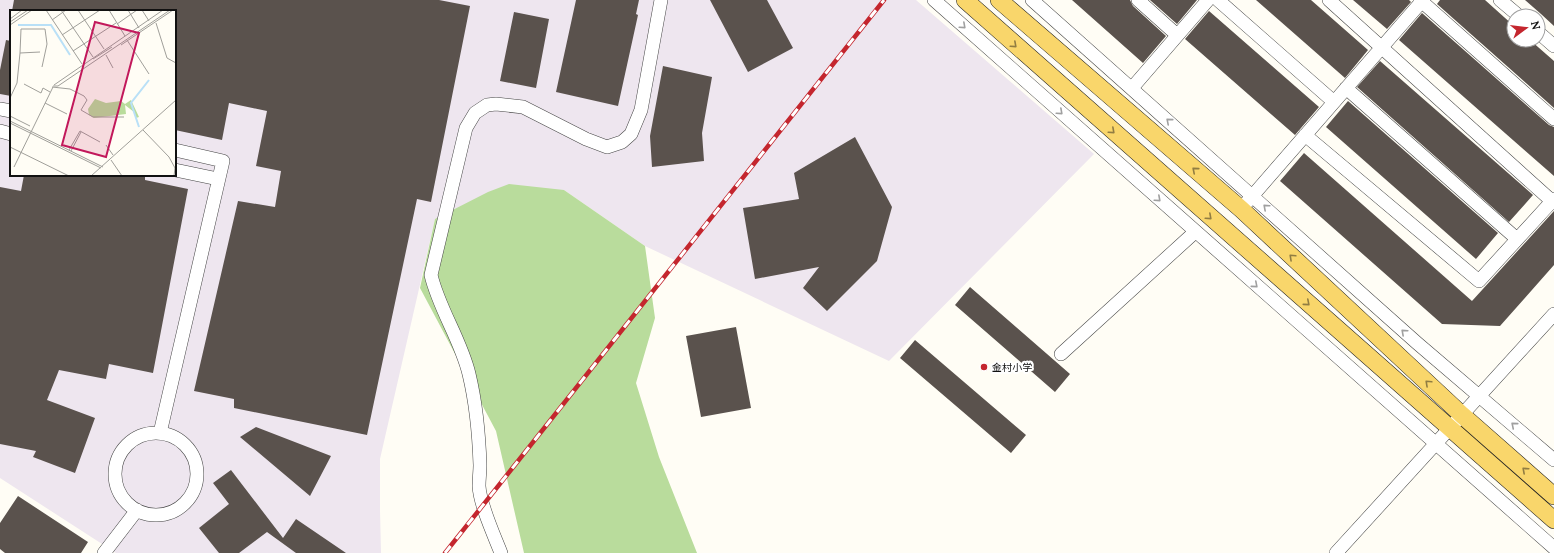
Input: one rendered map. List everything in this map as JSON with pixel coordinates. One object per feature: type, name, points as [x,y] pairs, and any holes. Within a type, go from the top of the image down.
[{"type":"main road","points":[[965,0],[1554,520]]},
{"type":"main road","points":[[999,0],[1241,209],[1462,414],[1554,496]]},
{"type":"street","points":[[501,553],[492,532],[479,488],[477,427],[469,374],[453,332],[435,292],[431,275],[466,128],[474,113],[487,105],[496,104],[523,107],[586,139],[607,147],[622,142],[632,134],[641,110],[661,0]]},
{"type":"street","points":[[934,0],[1554,548]]},
{"type":"street","points":[[1032,0],[1253,195],[1417,343],[1554,460]]},
{"type":"street","points":[[1138,0],[1177,35]]},
{"type":"street","points":[[1132,88],[1208,0]]},
{"type":"street","points":[[1218,0],[1334,102]]},
{"type":"street","points":[[1305,135],[1479,281],[1553,201],[1329,0]]},
{"type":"street","points":[[1241,209],[1421,0],[1554,119]]},
{"type":"street","points":[[1500,0],[1510,8]]},
{"type":"street","points":[[1546,39],[1554,46]]},
{"type":"street","points":[[1346,88],[1517,239]]},
{"type":"street","points":[[0,109],[10,111]]},
{"type":"street","points":[[0,131],[10,134]]},
{"type":"street","points":[[160,433],[223,161],[176,150]]},
{"type":"street","points":[[176,170],[218,179]]},
{"type":"street","points":[[1061,354],[1195,232]]},
{"type":"street","points":[[1336,553],[1554,314]]},
{"type":"street","points":[[160,433],[173,436],[185,444],[193,456],[197,469],[197,483],[192,496],[183,507],[170,514],[157,516],[143,514],[131,507],[122,497],[116,485],[115,472],[118,459],[125,448],[135,439],[147,434],[160,433]]},
{"type":"street","points":[[104,553],[137,510]]},
{"type":"shaded area","points":[[0,0],[916,0],[1094,154],[889,361],[645,246],[564,190],[435,219],[380,459],[381,553],[116,553],[0,478]]},
{"type":"green space","points":[[509,184],[564,190],[645,246],[655,318],[636,383],[659,457],[697,553],[524,553],[496,431],[420,288],[435,219],[488,192]]},
{"type":"building","points":[[14,0],[439,0],[470,6],[431,202],[417,199],[367,435],[234,408],[234,399],[194,391],[238,201],[275,207],[281,171],[256,166],[267,111],[229,103],[222,140],[176,130],[176,10],[12,10]]},
{"type":"building","points":[[576,0],[639,0],[636,14],[638,15],[618,106],[556,92]]},
{"type":"building","points":[[710,0],[767,0],[793,48],[748,72]]},
{"type":"building","points":[[1072,0],[1130,0],[1133,6],[1166,36],[1143,63]]},
{"type":"building","points":[[1150,0],[1197,0],[1177,24]]},
{"type":"building","points":[[1256,0],[1311,0],[1368,50],[1345,78]]},
{"type":"building","points":[[1353,0],[1409,0],[1411,2],[1387,29]]},
{"type":"building","points":[[1440,0],[1485,0],[1506,19],[1506,48],[1539,48],[1554,61],[1554,108],[1437,4]]},
{"type":"building","points":[[1525,0],[1554,0],[1554,26],[1546,19],[1546,8],[1534,8]]},
{"type":"building","points":[[1209,11],[1319,107],[1295,135],[1185,39]]},
{"type":"building","points":[[514,12],[549,19],[536,88],[500,81]]},
{"type":"building","points":[[1422,13],[1549,125],[1554,127],[1554,176],[1399,40]]},
{"type":"building","points":[[6,40],[10,41],[10,96],[0,94],[0,70]]},
{"type":"building","points":[[1380,61],[1533,195],[1509,222],[1357,87]]},
{"type":"building","points":[[663,66],[712,77],[702,133],[704,161],[652,167],[650,136]]},
{"type":"building","points":[[1348,101],[1498,233],[1476,259],[1326,127]]},
{"type":"building","points":[[855,137],[892,207],[877,261],[827,311],[803,288],[819,267],[755,279],[743,208],[799,199],[794,173]]},
{"type":"building","points":[[1304,153],[1472,301],[1554,211],[1554,265],[1500,326],[1442,324],[1280,181]]},
{"type":"building","points":[[24,176],[140,176],[145,177],[145,180],[188,189],[153,373],[109,364],[106,379],[59,370],[47,400],[95,418],[75,473],[33,457],[36,451],[0,444],[0,187],[21,191]]},
{"type":"building","points":[[970,287],[1070,374],[1055,392],[955,305]]},
{"type":"building","points":[[736,327],[751,408],[701,417],[686,336]]},
{"type":"building","points":[[915,340],[1026,435],[1011,453],[900,358]]},
{"type":"building","points":[[256,427],[331,456],[310,496],[240,437]]},
{"type":"building","points":[[231,470],[283,538],[296,519],[346,553],[296,553],[267,532],[239,553],[219,553],[199,528],[229,504],[213,483]]},
{"type":"building","points":[[18,496],[88,542],[81,553],[5,553],[0,549],[0,523]]},
{"type":"railway","points":[[445,553],[884,0]]},
{"type":"place","name":"金村小学","points":[[984,367]]}]
